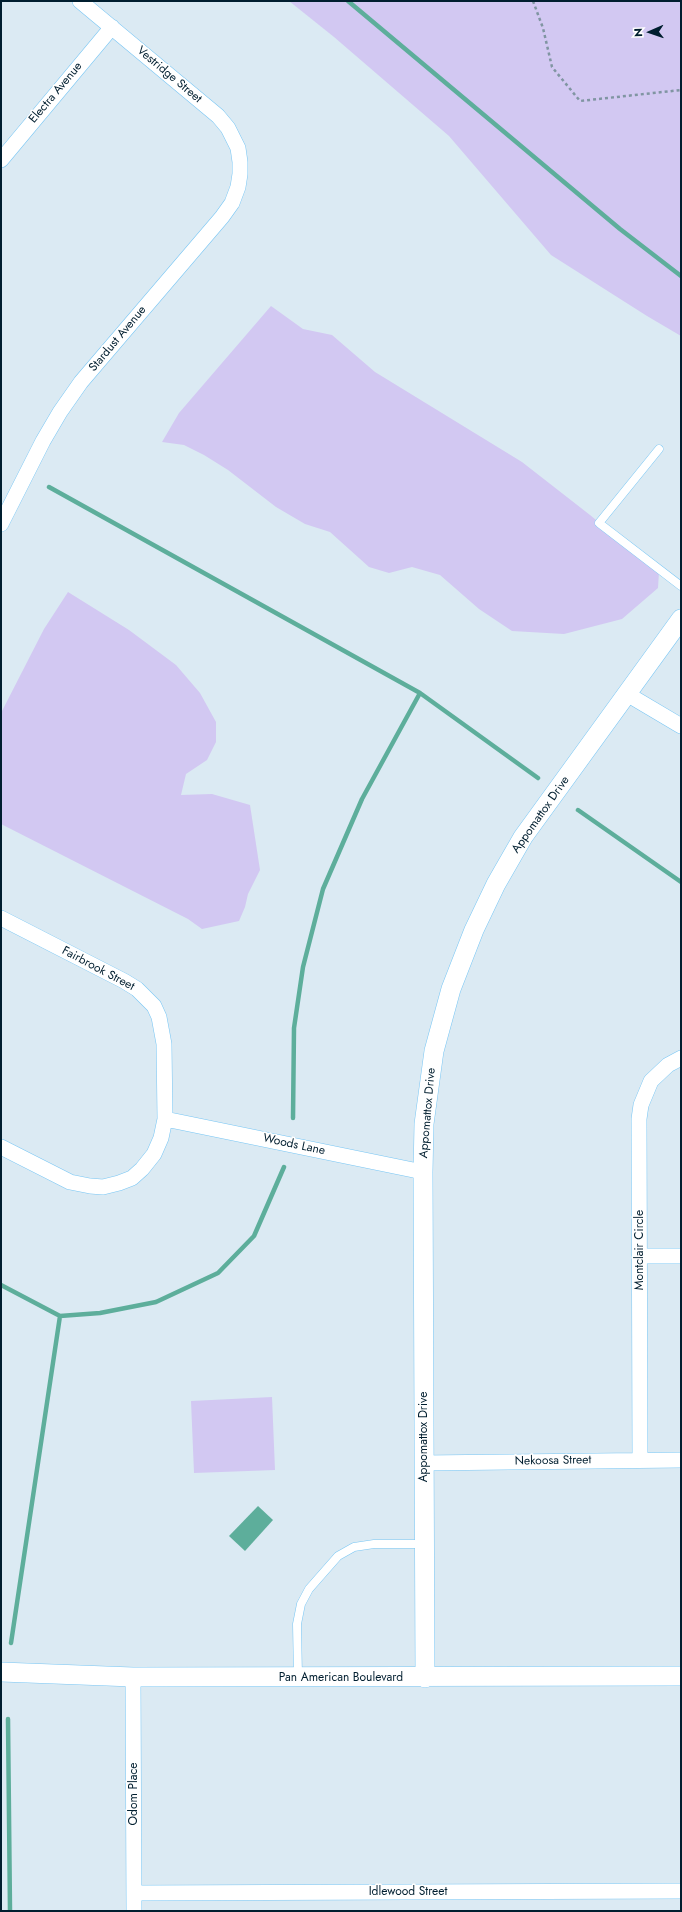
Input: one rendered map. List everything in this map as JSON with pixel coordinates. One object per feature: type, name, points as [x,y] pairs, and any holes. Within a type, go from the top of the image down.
[{"type":"street","name":"Vestridge Street","points":[[80,1],[218,116],[234,138],[240,162]]},
{"type":"street","name":"Electra Avenue","points":[[1,160],[112,27]]},
{"type":"street","name":"Stardust Avenue","points":[[1,524],[43,441],[81,382],[222,217],[232,203],[238,187],[240,162]]},
{"type":"street","name":"Appomattox Drive","points":[[425,1678],[422,1172],[426,1109],[434,1051],[451,989],[474,930],[496,884],[523,837],[681,619]]},
{"type":"street","points":[[627,694],[681,726]]},
{"type":"street","name":"Fairbrook Street","points":[[1,918],[124,981],[137,989],[154,1006],[159,1017],[164,1044],[165,1119],[161,1138],[154,1154],[142,1170],[132,1178],[103,1187],[70,1182],[1,1147]]},
{"type":"street","name":"Montclair Circle","points":[[640,1460],[639,1119],[641,1105],[647,1088],[658,1073],[668,1065],[681,1058]]},
{"type":"street","name":"Woods Lane","points":[[165,1119],[422,1172]]},
{"type":"street","points":[[640,1256],[681,1256]]},
{"type":"street","name":"Nekoosa Street","points":[[424,1463],[681,1460]]},
{"type":"street","name":"Pan American Boulevard","points":[[1,1672],[133,1677],[298,1678],[681,1676]]},
{"type":"street","name":"Odom Place","points":[[133,1677],[134,1911]]},
{"type":"street","name":"Idlewood Street","points":[[134,1893],[681,1891]]},
{"type":"lane","points":[[659,449],[599,523],[681,586]]},
{"type":"lane","points":[[298,1678],[297,1624],[301,1604],[309,1589],[338,1556],[354,1547],[374,1544],[424,1544]]},
{"type":"path","points":[[533,1],[544,28],[552,67],[580,101],[681,90]]},
{"type":"shaded area","points":[[289,1],[681,1],[681,336],[551,255],[449,136],[334,37]]},
{"type":"shaded area","points":[[271,306],[303,329],[332,335],[375,372],[522,462],[590,515],[659,572],[658,588],[622,619],[564,634],[512,631],[479,609],[440,575],[412,567],[389,573],[369,567],[330,532],[305,524],[276,507],[228,470],[204,455],[184,445],[162,442],[179,413]]},
{"type":"shaded area","points":[[68,592],[129,630],[176,665],[200,693],[216,722],[216,742],[207,760],[186,774],[181,795],[212,794],[250,805],[260,870],[248,894],[245,907],[239,921],[202,929],[188,919],[1,824],[1,713],[44,629]]},
{"type":"shaded area","points":[[272,1397],[275,1470],[194,1473],[191,1401]]},
{"type":"shaded area","points":[[258,1506],[273,1520],[245,1551],[229,1536]]},
{"type":"waterway","points":[[348,1],[620,229],[681,276]]},
{"type":"waterway","points":[[49,487],[420,693],[538,778]]},
{"type":"waterway","points":[[293,1118],[294,1028],[303,967],[323,889],[362,799],[420,693]]},
{"type":"waterway","points":[[578,810],[681,882]]},
{"type":"waterway","points":[[1,1285],[60,1316],[100,1313],[156,1302],[218,1273],[254,1236],[284,1167]]},
{"type":"waterway","points":[[11,1643],[60,1316]]},
{"type":"waterway","points":[[8,1719],[10,1911]]}]
